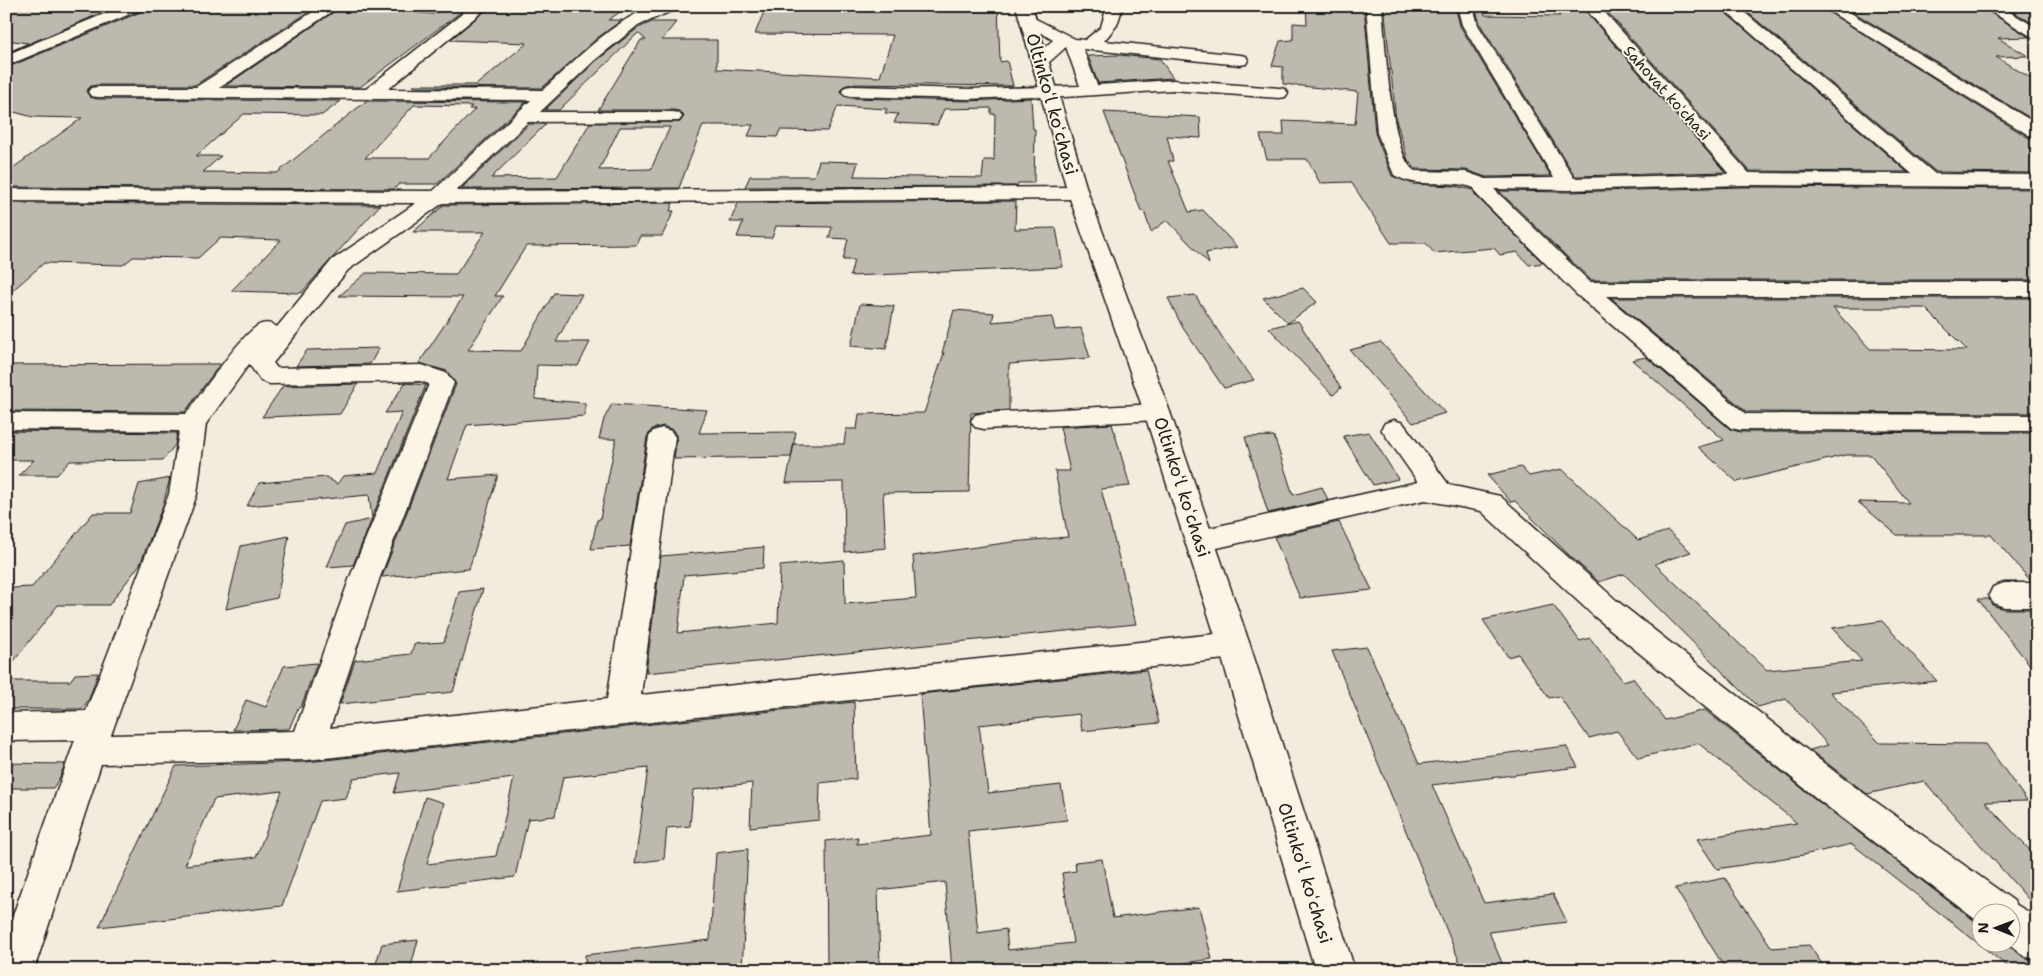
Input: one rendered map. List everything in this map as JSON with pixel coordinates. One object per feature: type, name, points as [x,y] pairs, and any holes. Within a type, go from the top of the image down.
[{"type":"street","points":[[6,61],[137,6]]},
{"type":"street","points":[[199,93],[333,6]]},
{"type":"street","points":[[369,95],[482,6]]},
{"type":"street","points":[[307,745],[364,578],[442,383],[437,378],[422,373],[270,376],[260,362],[340,265],[438,197],[589,56],[630,23],[671,6]]},
{"type":"street","points":[[1080,44],[1101,36],[1113,22],[1116,6]]},
{"type":"street","points":[[1374,6],[1386,133],[1400,171],[1411,177],[1466,178],[1484,185],[1494,183],[1568,184],[1744,179],[2037,181]]},
{"type":"street","points":[[1465,6],[1470,26],[1568,184]]},
{"type":"street","name":"Sahovat koʻchasi","points":[[1590,6],[1744,179]]},
{"type":"street","points":[[1727,6],[1930,180]]},
{"type":"street","points":[[1828,6],[2037,132]]},
{"type":"street","points":[[1989,6],[2037,35]]},
{"type":"street","points":[[1026,14],[1080,44],[1090,90]]},
{"type":"street","name":"Oltinkoʻl koʻchasi","points":[[1026,14],[1078,193],[1157,412],[1200,541],[1335,970]]},
{"type":"street","points":[[1040,61],[1061,42],[1240,60]]},
{"type":"street","points":[[851,91],[968,94],[1032,91],[1049,93],[1173,85],[1279,93]]},
{"type":"street","points":[[98,92],[546,95]]},
{"type":"street","points":[[522,117],[673,117]]},
{"type":"street","points":[[1484,185],[1484,191],[1584,290],[1740,422],[2037,423]]},
{"type":"street","points":[[6,195],[438,197],[1078,193]]},
{"type":"street","points":[[14,970],[93,738],[183,494],[193,423],[249,347],[332,265],[406,197]]},
{"type":"street","points":[[1584,290],[2037,289]]},
{"type":"street","points":[[984,421],[1157,412]]},
{"type":"street","points":[[6,421],[193,423]]},
{"type":"street","points":[[1394,429],[1440,493]]},
{"type":"street","points":[[622,711],[662,437]]},
{"type":"street","points":[[1200,541],[1426,490],[1490,503],[1605,608],[1832,790],[1986,904]]},
{"type":"street","points":[[2004,595],[2037,596]]},
{"type":"street","points":[[6,727],[93,738],[307,745],[1234,645]]},
{"type":"street","points":[[2020,929],[2037,941]]},
{"type":"building","points":[[6,6],[118,6],[9,52],[28,43],[6,40]]},
{"type":"building","points":[[146,6],[318,6],[195,85],[97,85],[91,86],[86,91],[90,97],[97,99],[341,101],[322,115],[244,114],[196,156],[221,156],[203,172],[277,173],[366,101],[526,102],[437,184],[399,184],[394,189],[6,187],[6,173],[82,118],[33,117],[6,110],[6,68],[143,11]],"holes":[[[414,105],[472,106],[469,109],[475,109],[429,158],[365,158]]]},
{"type":"building","points":[[450,6],[469,6],[360,87],[225,86],[341,7],[433,14]]},
{"type":"building","points":[[491,6],[629,6],[608,20],[622,20],[596,39],[542,88],[414,87],[414,85],[476,85],[527,43],[450,40]]},
{"type":"building","points":[[824,6],[998,6],[1000,62],[1007,61],[1013,86],[851,84],[844,86],[840,91],[844,96],[851,98],[968,101],[1031,98],[1033,129],[1035,129],[1034,183],[1018,183],[1017,186],[745,187],[750,176],[814,176],[819,161],[858,162],[854,176],[982,178],[984,160],[994,160],[995,114],[991,114],[991,108],[944,109],[937,125],[894,123],[898,114],[885,113],[887,109],[838,106],[827,131],[780,130],[777,137],[748,136],[753,125],[703,125],[679,188],[461,189],[529,124],[546,124],[491,178],[557,177],[590,123],[680,122],[684,116],[679,111],[673,110],[598,110],[641,40],[646,40],[638,33],[559,110],[545,110],[596,61],[638,28],[652,22],[676,22],[662,40],[717,40],[717,69],[880,77],[893,35],[755,34],[765,9]],"holes":[[[620,127],[670,127],[651,169],[599,170]]]},
{"type":"building","points":[[1306,6],[1364,6],[1375,133],[1392,176],[1413,184],[1454,186],[1473,190],[1476,196],[1543,263],[1529,265],[1517,252],[1500,255],[1494,248],[1434,253],[1426,243],[1391,243],[1351,182],[1320,183],[1307,159],[1267,159],[1260,135],[1284,135],[1283,121],[1355,124],[1358,92],[1283,84],[1283,67],[1272,66],[1280,41],[1293,40],[1293,23],[1307,24]]},
{"type":"building","points":[[1384,6],[1455,6],[1460,26],[1551,176],[1486,177],[1466,170],[1416,169],[1408,160],[1396,120]]},
{"type":"building","points":[[1475,6],[1482,6],[1485,15],[1560,16],[1552,6],[1581,6],[1725,172],[1575,176],[1480,24]]},
{"type":"building","points":[[1602,6],[1718,6],[1907,172],[1750,171]]},
{"type":"building","points":[[1740,6],[1819,6],[2029,138],[2037,139],[2037,173],[1936,172]]},
{"type":"building","points":[[1843,6],[1980,6],[2029,37],[1998,38],[2028,56],[1996,57],[2037,82],[2037,122]]},
{"type":"building","points":[[2004,6],[2037,6],[2037,26]]},
{"type":"building","points":[[1119,55],[1160,59],[1173,78],[1098,83],[1088,56]]},
{"type":"building","points":[[1104,112],[1200,117],[1201,138],[1167,136],[1173,161],[1168,161],[1189,212],[1203,210],[1237,247],[1206,253],[1209,264],[1167,220],[1151,232],[1144,211],[1141,211]]},
{"type":"building","points":[[1744,187],[2037,189],[2037,280],[1591,280],[1499,191],[1568,192]]},
{"type":"building","points":[[1016,201],[1015,229],[1056,228],[1063,267],[850,276],[854,260],[843,260],[848,239],[829,238],[832,227],[776,226],[772,238],[737,237],[743,222],[730,222],[738,203]]},
{"type":"building","points":[[6,203],[380,205],[301,293],[231,291],[281,240],[220,238],[198,258],[133,257],[123,265],[44,263],[6,296]]},
{"type":"building","points":[[673,203],[670,211],[674,211],[662,236],[640,236],[636,245],[526,246],[495,296],[503,296],[468,350],[521,351],[554,293],[582,294],[556,342],[590,342],[578,366],[537,365],[535,399],[585,403],[585,416],[467,425],[448,479],[498,475],[469,569],[382,577],[456,384],[447,371],[419,363],[463,297],[339,296],[366,273],[456,274],[485,232],[413,232],[444,205]]},
{"type":"building","points":[[1303,288],[1317,302],[1288,323],[1263,298]]},
{"type":"building","points":[[1195,295],[1224,340],[1254,380],[1224,388],[1183,328],[1168,298]]},
{"type":"building","points":[[1611,298],[2037,298],[2037,413],[1747,412]],"holes":[[[1833,308],[1925,308],[1967,350],[1870,349]]]},
{"type":"building","points":[[860,304],[894,306],[886,349],[851,346]]},
{"type":"building","points":[[954,310],[994,313],[992,322],[1052,317],[1055,330],[1081,328],[1090,358],[1009,364],[1009,410],[971,413],[969,492],[883,493],[886,548],[845,552],[844,482],[786,483],[794,444],[844,444],[846,429],[857,429],[859,414],[924,413],[944,353],[942,353]]},
{"type":"building","points":[[1298,321],[1341,388],[1333,395],[1269,328]]},
{"type":"building","points":[[1381,342],[1445,413],[1413,423],[1350,350]]},
{"type":"building","points":[[379,348],[370,364],[296,366],[307,350]]},
{"type":"building","points":[[1646,357],[1730,429],[1740,432],[2037,433],[2037,581],[2031,581],[1991,535],[1897,535],[1858,502],[1909,503],[1871,455],[1845,455],[1737,482],[1698,447],[1724,440],[1632,360]]},
{"type":"building","points":[[220,364],[185,412],[6,411],[6,365]]},
{"type":"building","points":[[405,383],[426,385],[372,518],[369,495],[247,506],[259,483],[326,477],[337,484],[343,476],[377,473],[402,412],[385,413]]},
{"type":"building","points":[[358,384],[340,414],[262,417],[283,386]]},
{"type":"building","points":[[612,404],[707,410],[699,433],[796,432],[791,457],[674,459],[677,437],[673,430],[663,426],[652,429],[647,437],[630,546],[591,549],[597,520],[600,519],[616,439],[599,439],[604,419]]},
{"type":"building","points":[[1112,424],[1130,486],[1101,489],[1136,624],[646,673],[661,556],[764,547],[763,568],[684,575],[678,633],[778,623],[780,566],[844,560],[845,604],[916,598],[913,556],[1012,542],[1068,537],[1055,471],[1070,471],[1060,427]]},
{"type":"building","points":[[6,431],[177,433],[175,445],[163,460],[70,461],[57,475],[19,475],[34,460],[6,460]]},
{"type":"building","points":[[1369,432],[1398,479],[1373,485],[1343,436]]},
{"type":"building","points":[[1274,436],[1293,495],[1322,487],[1328,500],[1268,513],[1245,437]]},
{"type":"building","points":[[1521,467],[1529,476],[1562,469],[1638,540],[1668,531],[1691,552],[1655,564],[1767,670],[1862,661],[1832,628],[1882,621],[1937,681],[1830,692],[1880,743],[1986,744],[2027,801],[1985,802],[2037,858],[2037,909],[1924,781],[1867,794],[1810,750],[1828,745],[1786,699],[1758,707],[1624,574],[1599,582],[1515,501],[1511,502],[1487,475]]},
{"type":"building","points":[[170,478],[163,505],[140,564],[109,605],[58,605],[6,671],[6,595],[12,588],[32,587],[93,513],[130,513],[139,484]]},
{"type":"building","points":[[372,519],[353,565],[327,567],[345,525]]},
{"type":"building","points":[[1339,522],[1372,590],[1300,598],[1274,537]]},
{"type":"building","points":[[289,536],[277,598],[226,609],[241,546]]},
{"type":"building","points":[[483,589],[453,692],[340,704],[355,660],[411,654],[414,644],[444,642],[459,592]]},
{"type":"building","points":[[1978,599],[1989,599],[1992,605],[2004,609],[2037,609],[2037,674]]},
{"type":"building","points":[[1553,605],[1580,641],[1590,638],[1623,681],[1633,678],[1665,720],[1705,710],[1819,802],[1970,917],[1970,937],[1852,844],[1803,855],[1717,869],[1697,839],[1797,823],[1698,743],[1638,758],[1617,731],[1589,738],[1559,696],[1549,698],[1518,654],[1508,657],[1483,620]]},
{"type":"building","points":[[1367,647],[1419,764],[1566,746],[1578,767],[1432,785],[1484,903],[1553,894],[1567,922],[1489,932],[1505,970],[1463,970],[1332,651]]},
{"type":"building","points":[[317,663],[301,707],[298,708],[289,729],[233,730],[246,700],[266,707],[284,666]]},
{"type":"building","points":[[1146,670],[1159,723],[1082,731],[1079,714],[979,725],[988,793],[1061,785],[1067,820],[968,831],[978,933],[1006,929],[1008,950],[1073,943],[1062,873],[1076,871],[1075,862],[1102,859],[1113,918],[1199,907],[1212,959],[1134,970],[952,970],[945,882],[878,890],[880,970],[827,970],[826,841],[858,837],[857,844],[931,835],[920,694]]},
{"type":"building","points":[[98,673],[89,699],[82,709],[6,709],[6,681],[70,681],[75,674]]},
{"type":"building","points":[[854,702],[856,779],[820,783],[819,820],[750,827],[752,783],[693,790],[690,826],[667,828],[664,859],[635,863],[648,768],[563,777],[555,816],[528,819],[515,877],[397,891],[425,797],[444,803],[427,864],[496,856],[514,778],[394,793],[400,773],[353,778],[346,798],[320,801],[282,906],[99,927],[176,766],[307,762]],"holes":[[[282,791],[256,857],[185,865],[214,799]]]},
{"type":"building","points":[[6,763],[65,764],[53,788],[6,788]]},
{"type":"building","points":[[748,849],[742,970],[586,970],[585,955],[710,940],[716,853]]},
{"type":"building","points":[[1725,878],[1772,948],[1809,945],[1826,970],[1726,970],[1675,888]]},
{"type":"building","points":[[418,940],[410,970],[374,970],[382,944]]},
{"type":"building","points":[[1992,954],[2020,954],[2037,962],[2037,970],[2012,970]]}]
